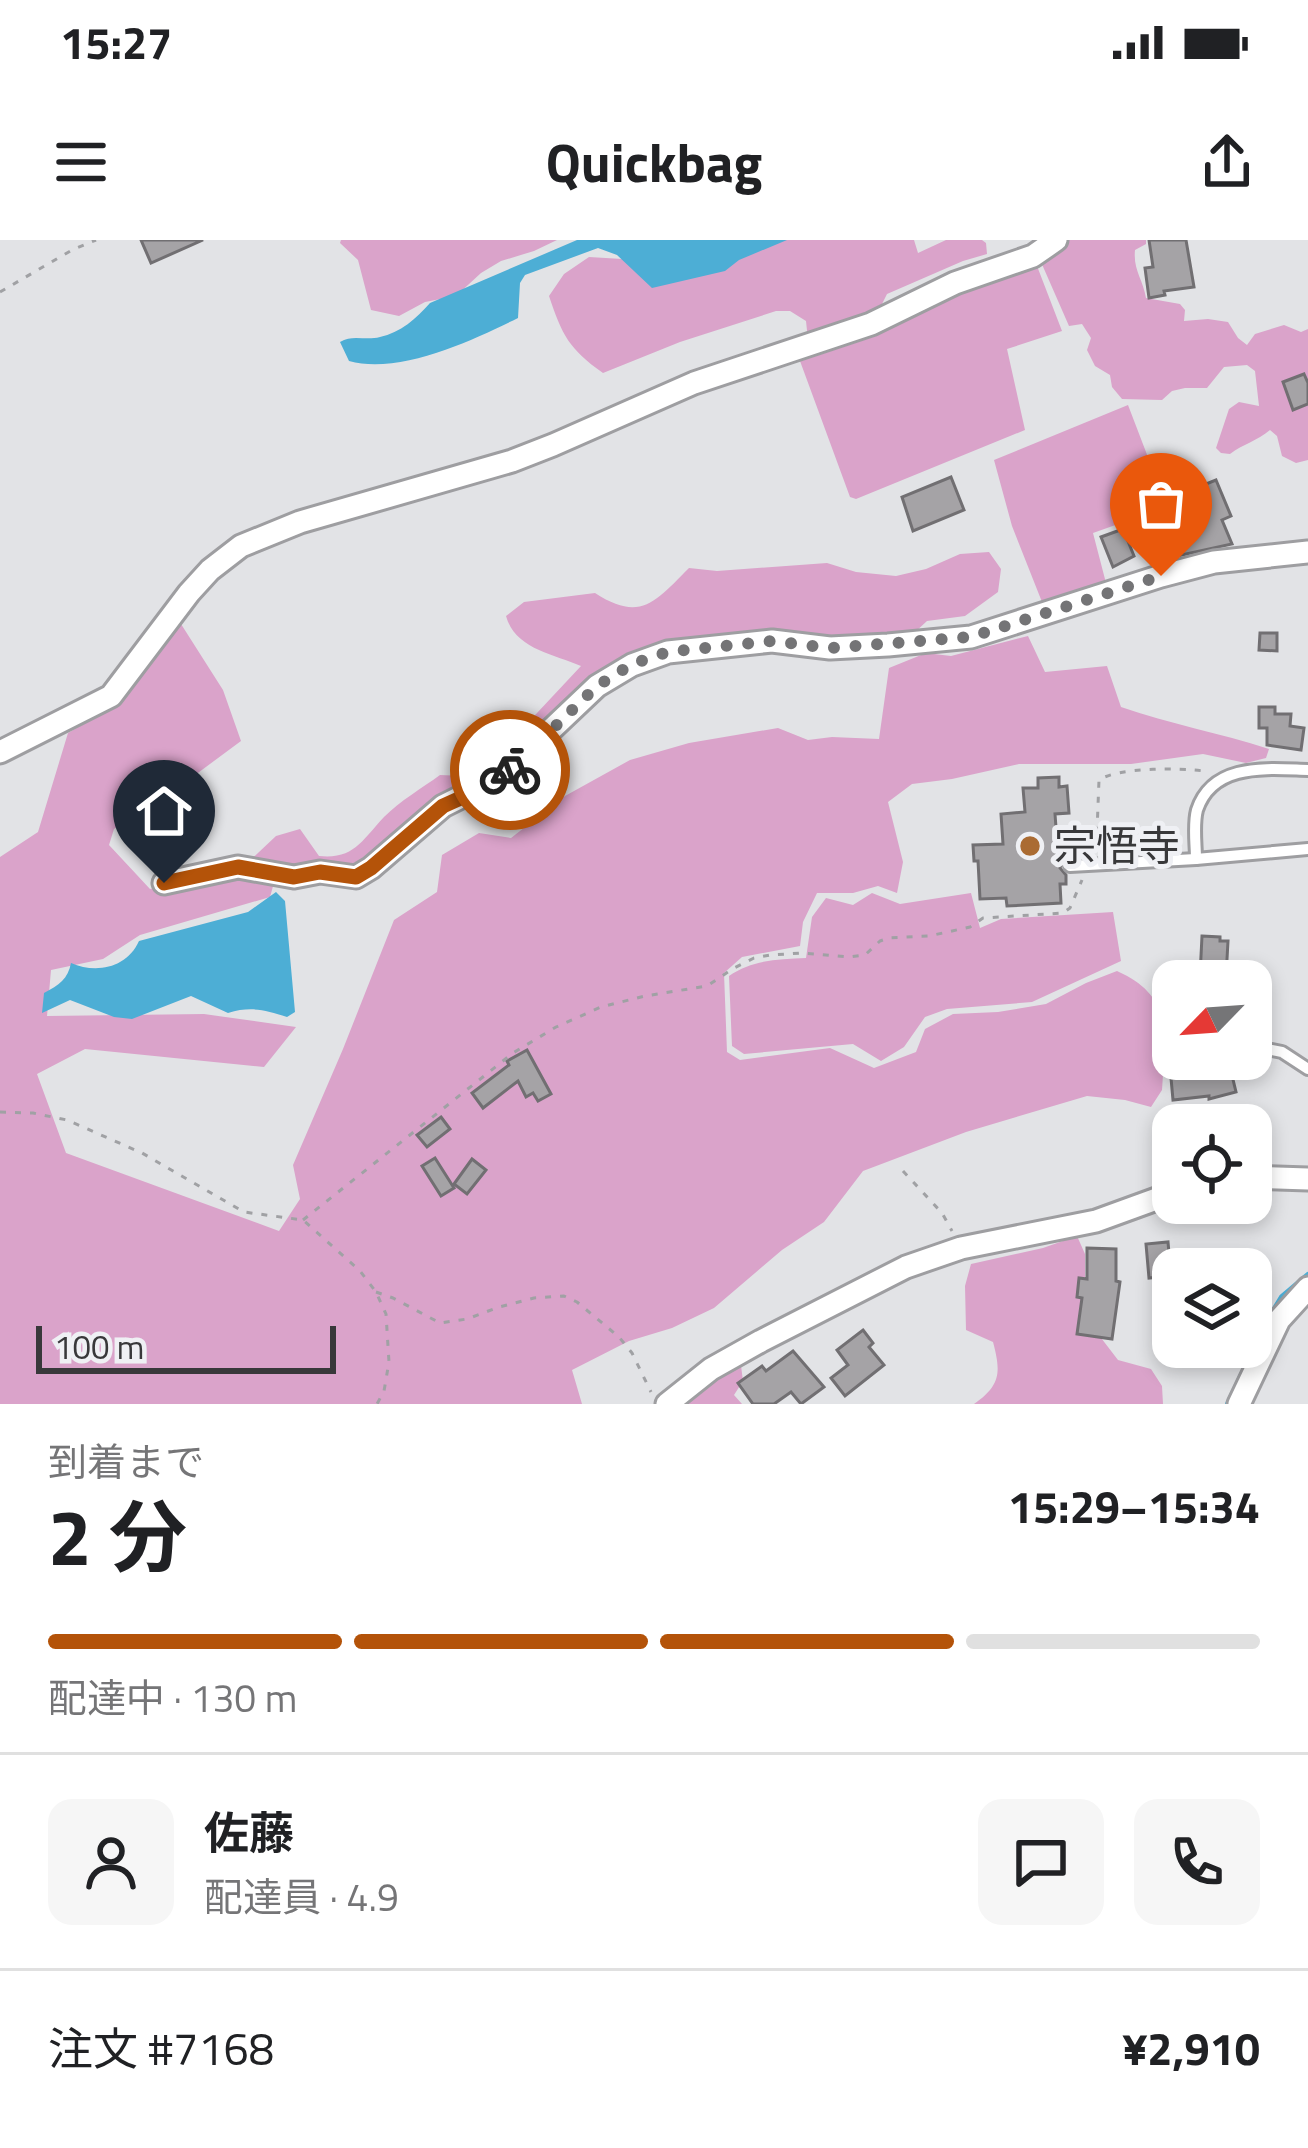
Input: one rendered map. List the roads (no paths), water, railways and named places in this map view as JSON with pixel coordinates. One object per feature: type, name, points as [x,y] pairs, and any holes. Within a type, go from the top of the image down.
[{"type":"street","points":[[0,752],[111,696],[189,592],[241,545],[300,522],[554,446],[694,383],[871,324],[955,283],[1033,256],[1056,240]]},
{"type":"street","points":[[164,883],[238,867],[294,877],[320,872],[356,877],[443,806],[501,777],[597,686],[632,664],[668,652],[772,641],[830,648],[971,637],[1214,562],[1308,552]]},
{"type":"street","points":[[1272,1178],[1308,1179]]},
{"type":"street","points":[[667,1404],[711,1369],[906,1267],[962,1248],[1096,1221],[1152,1201]]},
{"type":"street","points":[[1240,1404],[1279,1320],[1308,1288]]},
{"type":"lane","points":[[1196,859],[1198,809],[1206,794],[1230,773],[1308,770]]},
{"type":"lane","points":[[1070,866],[1308,849]]},
{"type":"lane","points":[[1272,1050],[1308,1069]]},
{"type":"water","points":[[577,240],[787,240],[725,271],[652,288],[617,255],[598,248],[525,275],[520,283],[518,318],[480,336],[413,359],[369,364],[349,361],[340,342],[394,332],[430,303]]},
{"type":"water","points":[[276,892],[285,901],[295,1012],[287,1017],[258,1010],[228,1013],[191,996],[132,1019],[70,1000],[42,1013],[44,993],[62,981],[71,963],[90,968],[119,963],[139,941],[248,912]]},
{"type":"waterway","points":[[1272,1313],[1282,1297],[1308,1275]]},
{"type":"waterway","points":[[1228,1404],[1245,1368]]},
{"type":"place","name":"宗悟寺","points":[[1030,846]]}]
